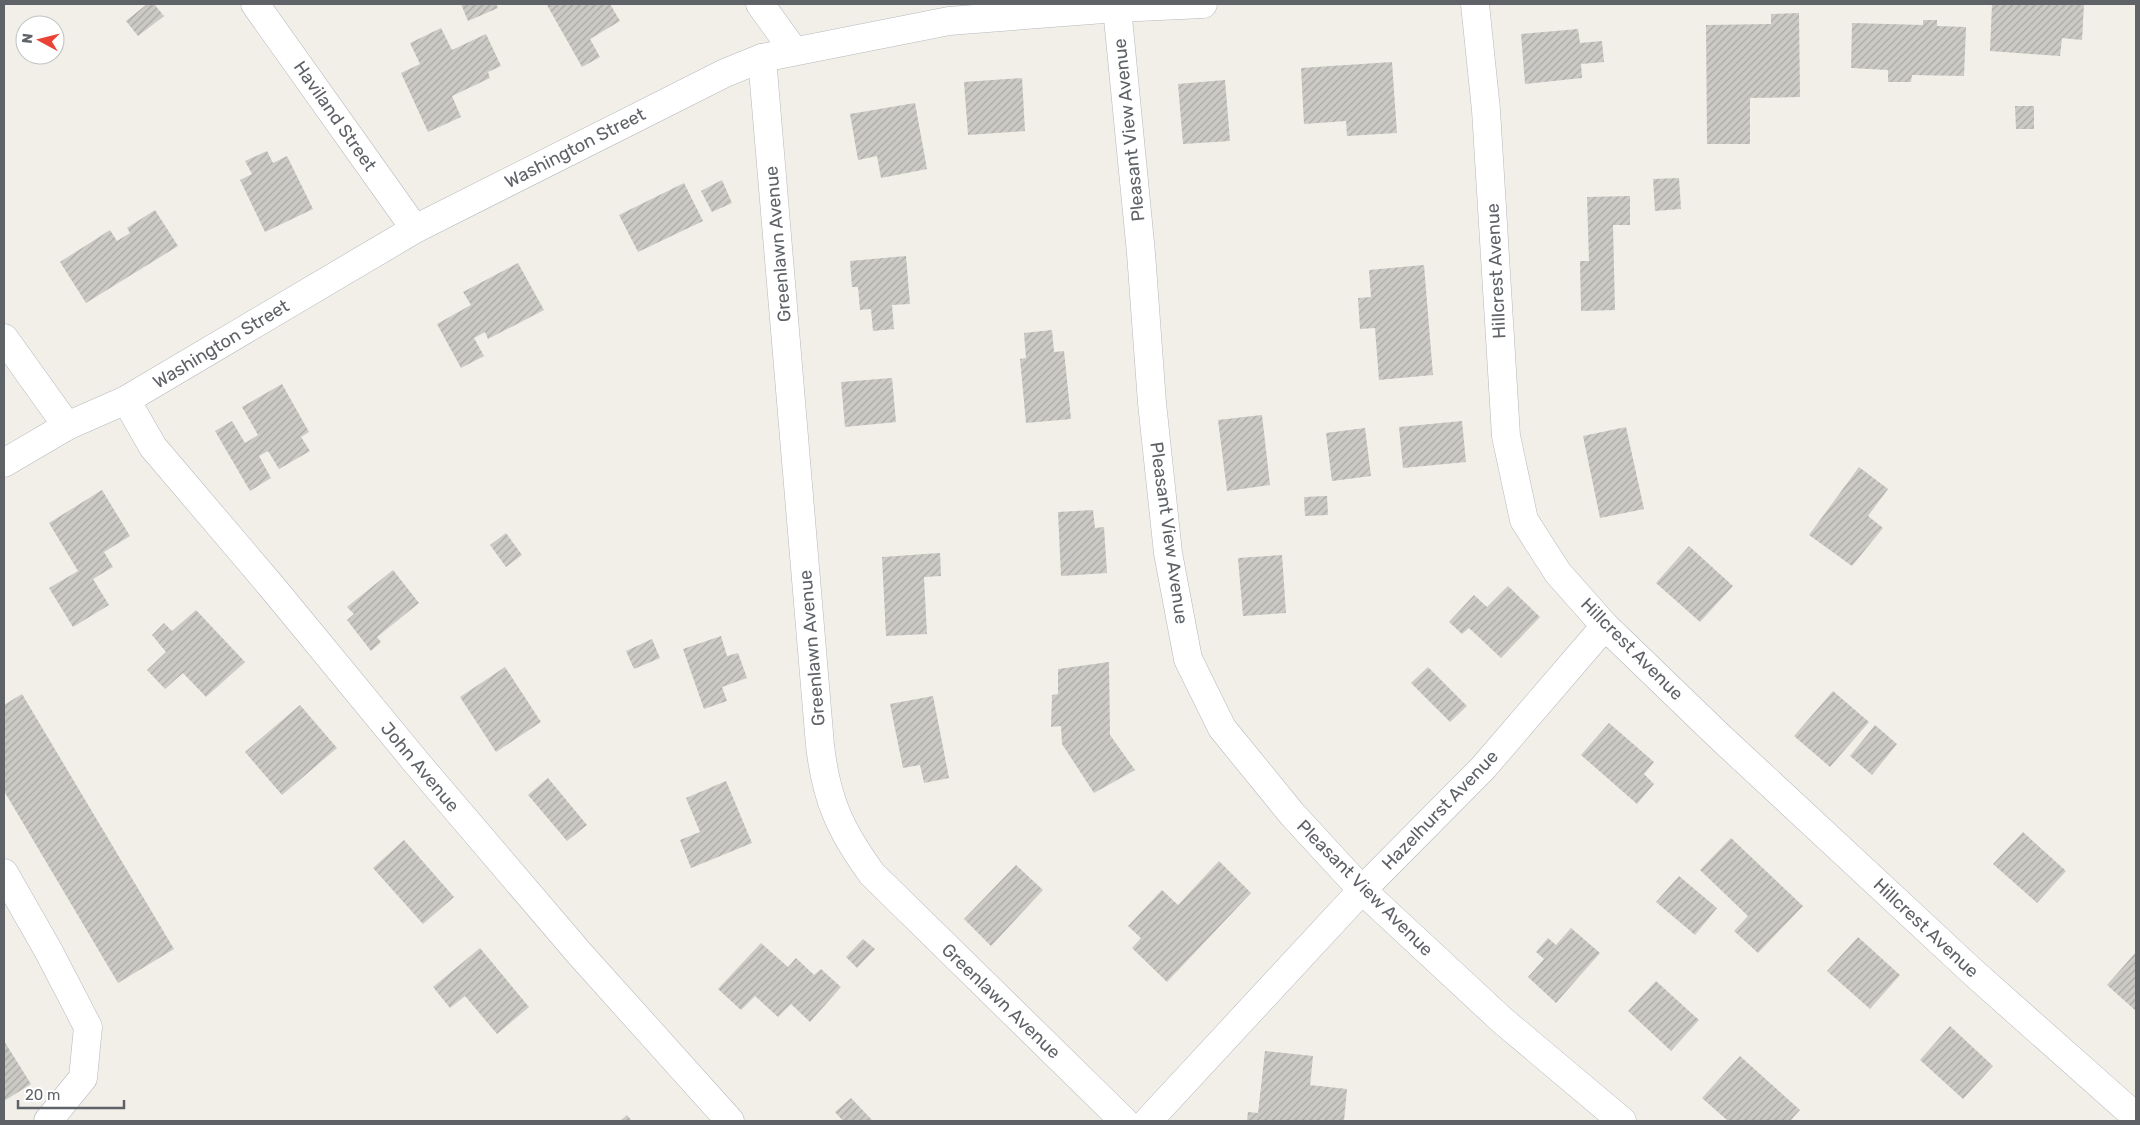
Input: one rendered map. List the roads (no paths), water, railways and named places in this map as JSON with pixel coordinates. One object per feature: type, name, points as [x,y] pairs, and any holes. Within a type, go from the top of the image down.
[{"type":"street","name":"Haviland Street","points":[[255,4],[415,229]]},
{"type":"street","points":[[760,4],[794,51]]},
{"type":"street","name":"Washington Street","points":[[4,463],[67,426],[126,400],[415,229],[716,77],[762,58],[949,21],[1117,8],[1204,4]]},
{"type":"street","name":"Hillcrest Avenue","points":[[1475,4],[1486,110],[1506,436],[1524,520],[1558,573],[1605,626],[1719,736],[1975,974],[2136,1117]]},
{"type":"street","name":"Pleasant View Avenue","points":[[1117,8],[1141,252],[1152,403],[1168,553],[1188,660],[1222,728],[1292,814],[1362,890],[1503,1022],[1622,1121]]},
{"type":"street","name":"Greenlawn Avenue","points":[[762,58],[820,745],[829,795],[838,820],[852,846],[872,874],[1124,1121]]},
{"type":"street","points":[[4,338],[67,426]]},
{"type":"street","name":"John Avenue","points":[[126,400],[153,447],[272,587],[416,762],[579,953],[730,1121]]},
{"type":"street","name":"Hazelhurst Avenue","points":[[1148,1121],[1362,890],[1484,768],[1605,626]]},
{"type":"street","points":[[4,873],[48,950],[88,1027],[83,1078],[48,1121]]}]
